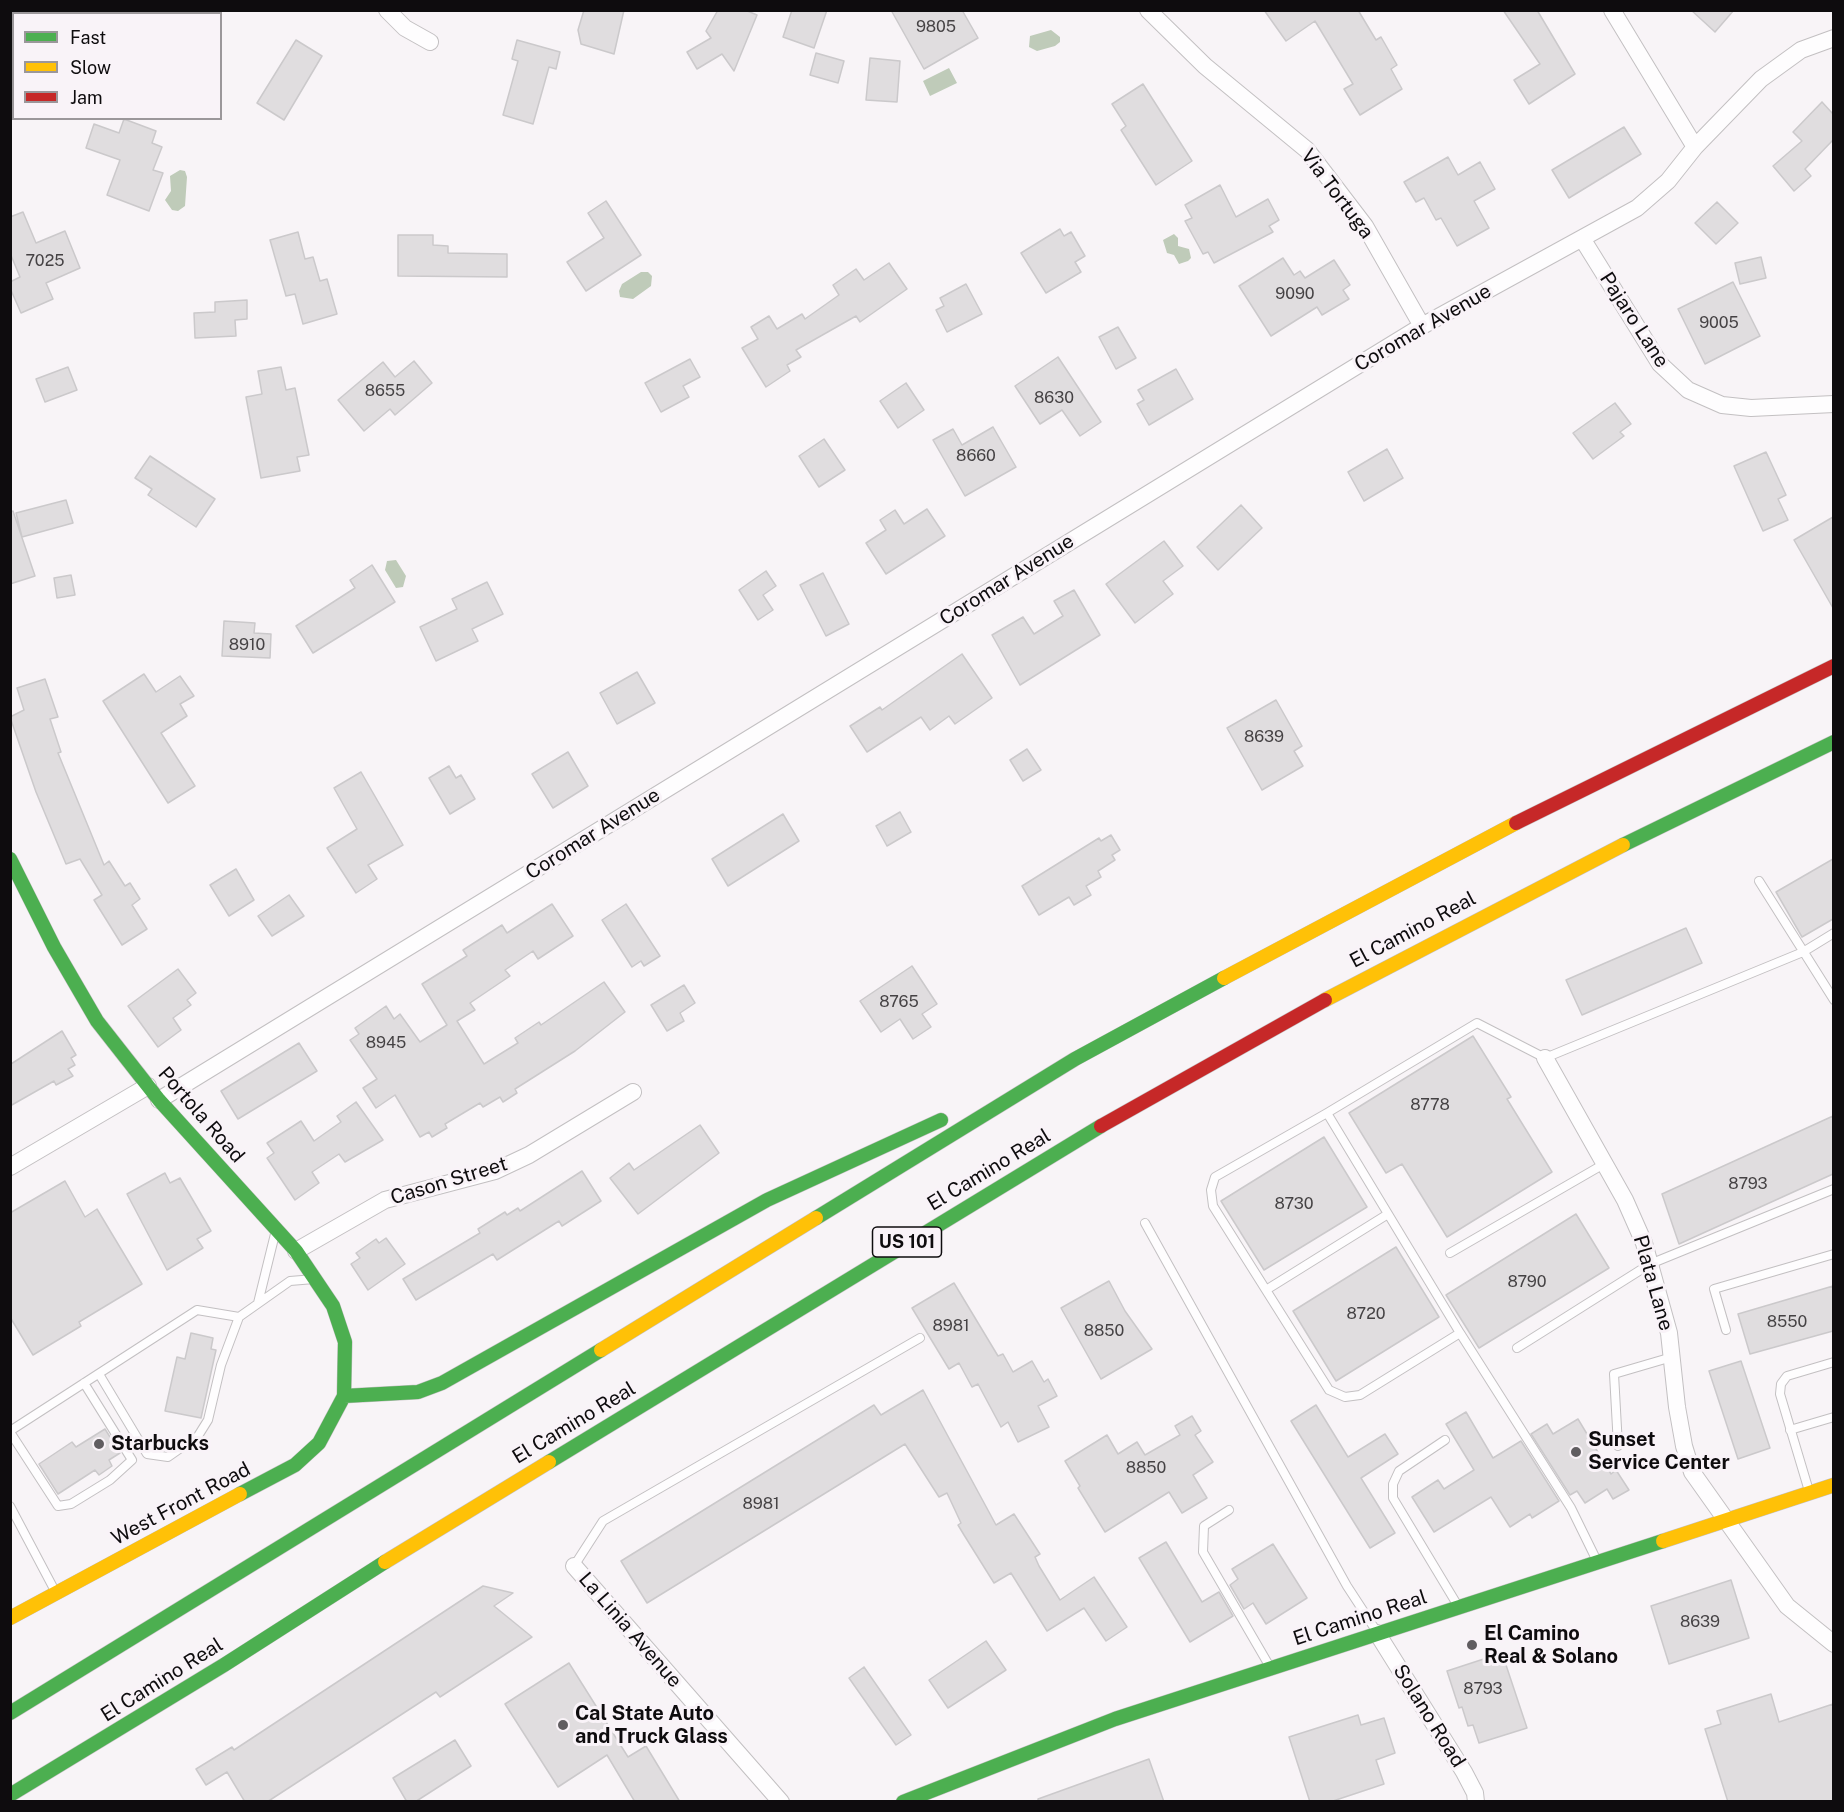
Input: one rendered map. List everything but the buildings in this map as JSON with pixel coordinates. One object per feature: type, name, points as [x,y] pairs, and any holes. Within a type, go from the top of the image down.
[{"type":"main road","points":[[10,1713],[1075,1059],[1341,914],[1591,784],[1833,666]]},
{"type":"main road","name":"El Camino Real","points":[[10,1795],[224,1665],[402,1551],[1123,1113],[1369,975],[1611,851],[1833,742]]},
{"type":"main road","name":"Portola Road","points":[[10,859],[54,947],[97,1021],[159,1100],[296,1251],[317,1279],[333,1306],[345,1342],[344,1396]]},
{"type":"main road","points":[[344,1396],[418,1392],[442,1383],[767,1200],[1075,1059]]},
{"type":"main road","name":"West Front Road","points":[[10,1618],[295,1465],[319,1443],[344,1396]]},
{"type":"main road","name":"El Camino Real","points":[[903,1802],[1050,1742],[1458,1606],[1833,1485]]},
{"type":"main road","points":[[112,1749],[224,1665]]},
{"type":"street","points":[[387,10],[405,28],[430,42]]},
{"type":"street","name":"Via Tortuga","points":[[1148,10],[1205,66],[1307,150],[1365,226],[1422,326]]},
{"type":"street","points":[[1612,10],[1695,147]]},
{"type":"street","name":"Coromar Avenue","points":[[159,1100],[1422,326],[1583,240],[1653,195],[1695,147],[1761,79],[1783,61],[1801,50],[1833,38]]},
{"type":"street","name":"Pajaro Lane","points":[[1583,240],[1660,364],[1688,390],[1722,405],[1751,408],[1833,404]]},
{"type":"street","name":"Plata Lane","points":[[1545,1058],[1626,1200],[1650,1264],[1669,1333],[1677,1407],[1692,1472],[1787,1606],[1833,1644]]},
{"type":"street","points":[[10,1167],[148,1086]]},
{"type":"street","name":"Cason Street","points":[[296,1251],[385,1200],[486,1173],[529,1155],[633,1092]]},
{"type":"street","name":"La Linia Avenue","points":[[574,1566],[782,1802]]},
{"type":"street","name":"Solano Road","points":[[1377,1633],[1464,1772],[1475,1793],[1476,1802]]},
{"type":"lane","points":[[1759,881],[1833,1000]]},
{"type":"lane","points":[[1460,1332],[1360,1395],[1345,1397],[1329,1390],[1213,1206],[1211,1190],[1215,1177],[1477,1023],[1545,1058],[1803,952],[1833,933]]},
{"type":"lane","points":[[1327,1113],[1460,1332],[1571,1508],[1597,1562]]},
{"type":"lane","points":[[1450,1252],[1604,1164]]},
{"type":"lane","points":[[1517,1348],[1650,1264],[1833,1189]]},
{"type":"lane","points":[[1266,1290],[1388,1215]]},
{"type":"lane","points":[[1145,1223],[1347,1586],[1377,1633]]},
{"type":"lane","points":[[258,1303],[276,1230]]},
{"type":"lane","points":[[1726,1330],[1714,1289],[1833,1254]]},
{"type":"lane","points":[[99,1374],[147,1454],[168,1457],[198,1436],[208,1420],[221,1365],[239,1317],[290,1281],[317,1279]]},
{"type":"lane","points":[[84,1383],[132,1460],[110,1480],[71,1504],[58,1506],[10,1431],[84,1383],[197,1311],[239,1317]]},
{"type":"lane","points":[[574,1566],[603,1521],[920,1338]]},
{"type":"lane","points":[[1618,1446],[1614,1374],[1672,1357]]},
{"type":"lane","points":[[1809,1493],[1780,1394],[1781,1384],[1786,1376],[1833,1362]]},
{"type":"lane","points":[[1790,1430],[1833,1417]]},
{"type":"lane","points":[[1445,1440],[1399,1471],[1393,1484],[1393,1498],[1458,1606]]},
{"type":"lane","points":[[10,1506],[14,1521],[56,1593]]},
{"type":"lane","points":[[1229,1510],[1204,1526],[1203,1552],[1271,1668]]},
{"type":"shaded area","points":[[1051,30],[1060,37],[1060,42],[1055,46],[1037,51],[1029,47],[1030,36]]},
{"type":"shaded area","points":[[949,68],[957,83],[930,96],[923,81]]},
{"type":"shaded area","points":[[180,170],[185,171],[187,177],[185,206],[178,211],[172,210],[165,200],[171,191],[170,176]]},
{"type":"shaded area","points":[[1174,234],[1178,238],[1178,246],[1189,249],[1191,258],[1179,264],[1174,255],[1167,253],[1163,240]]},
{"type":"shaded area","points":[[641,272],[648,272],[652,276],[651,286],[633,299],[620,297],[619,291],[622,284]]},
{"type":"shaded area","points":[[396,560],[406,576],[403,587],[396,588],[385,570],[387,561]]},
{"type":"traffic: fast","points":[[1623,845],[1834,742]]},
{"type":"traffic: fast","points":[[10,859],[54,947],[97,1021],[159,1100],[296,1251],[333,1306],[345,1342],[344,1396],[319,1443],[295,1465],[240,1494]]},
{"type":"traffic: fast","points":[[816,1218],[1075,1059],[1224,978]]},
{"type":"traffic: fast","points":[[344,1396],[418,1392],[442,1383],[767,1200],[941,1120]]},
{"type":"traffic: fast","points":[[549,1462],[1101,1126]]},
{"type":"traffic: fast","points":[[10,1713],[601,1350]]},
{"type":"traffic: fast","points":[[903,1802],[1115,1719],[1663,1541]]},
{"type":"traffic: fast","points":[[10,1795],[224,1665],[385,1562]]},
{"type":"traffic: slow","points":[[1224,978],[1516,823]]},
{"type":"traffic: slow","points":[[1325,1000],[1623,845]]},
{"type":"traffic: slow","points":[[601,1350],[816,1218]]},
{"type":"traffic: slow","points":[[385,1562],[549,1462]]},
{"type":"traffic: slow","points":[[1663,1541],[1834,1485]]},
{"type":"traffic: slow","points":[[10,1618],[240,1494]]},
{"type":"traffic: jam","points":[[1516,823],[1834,666]]},
{"type":"traffic: jam","points":[[1101,1126],[1325,1000]]},
{"type":"place","name":"Starbucks","points":[[99,1444]]},
{"type":"place","name":"Sunset Service Center","points":[[1576,1452]]},
{"type":"place","name":"El Camino Real & Solano","points":[[1472,1645]]},
{"type":"place","name":"Cal State Auto and Truck Glass","points":[[563,1725]]}]
